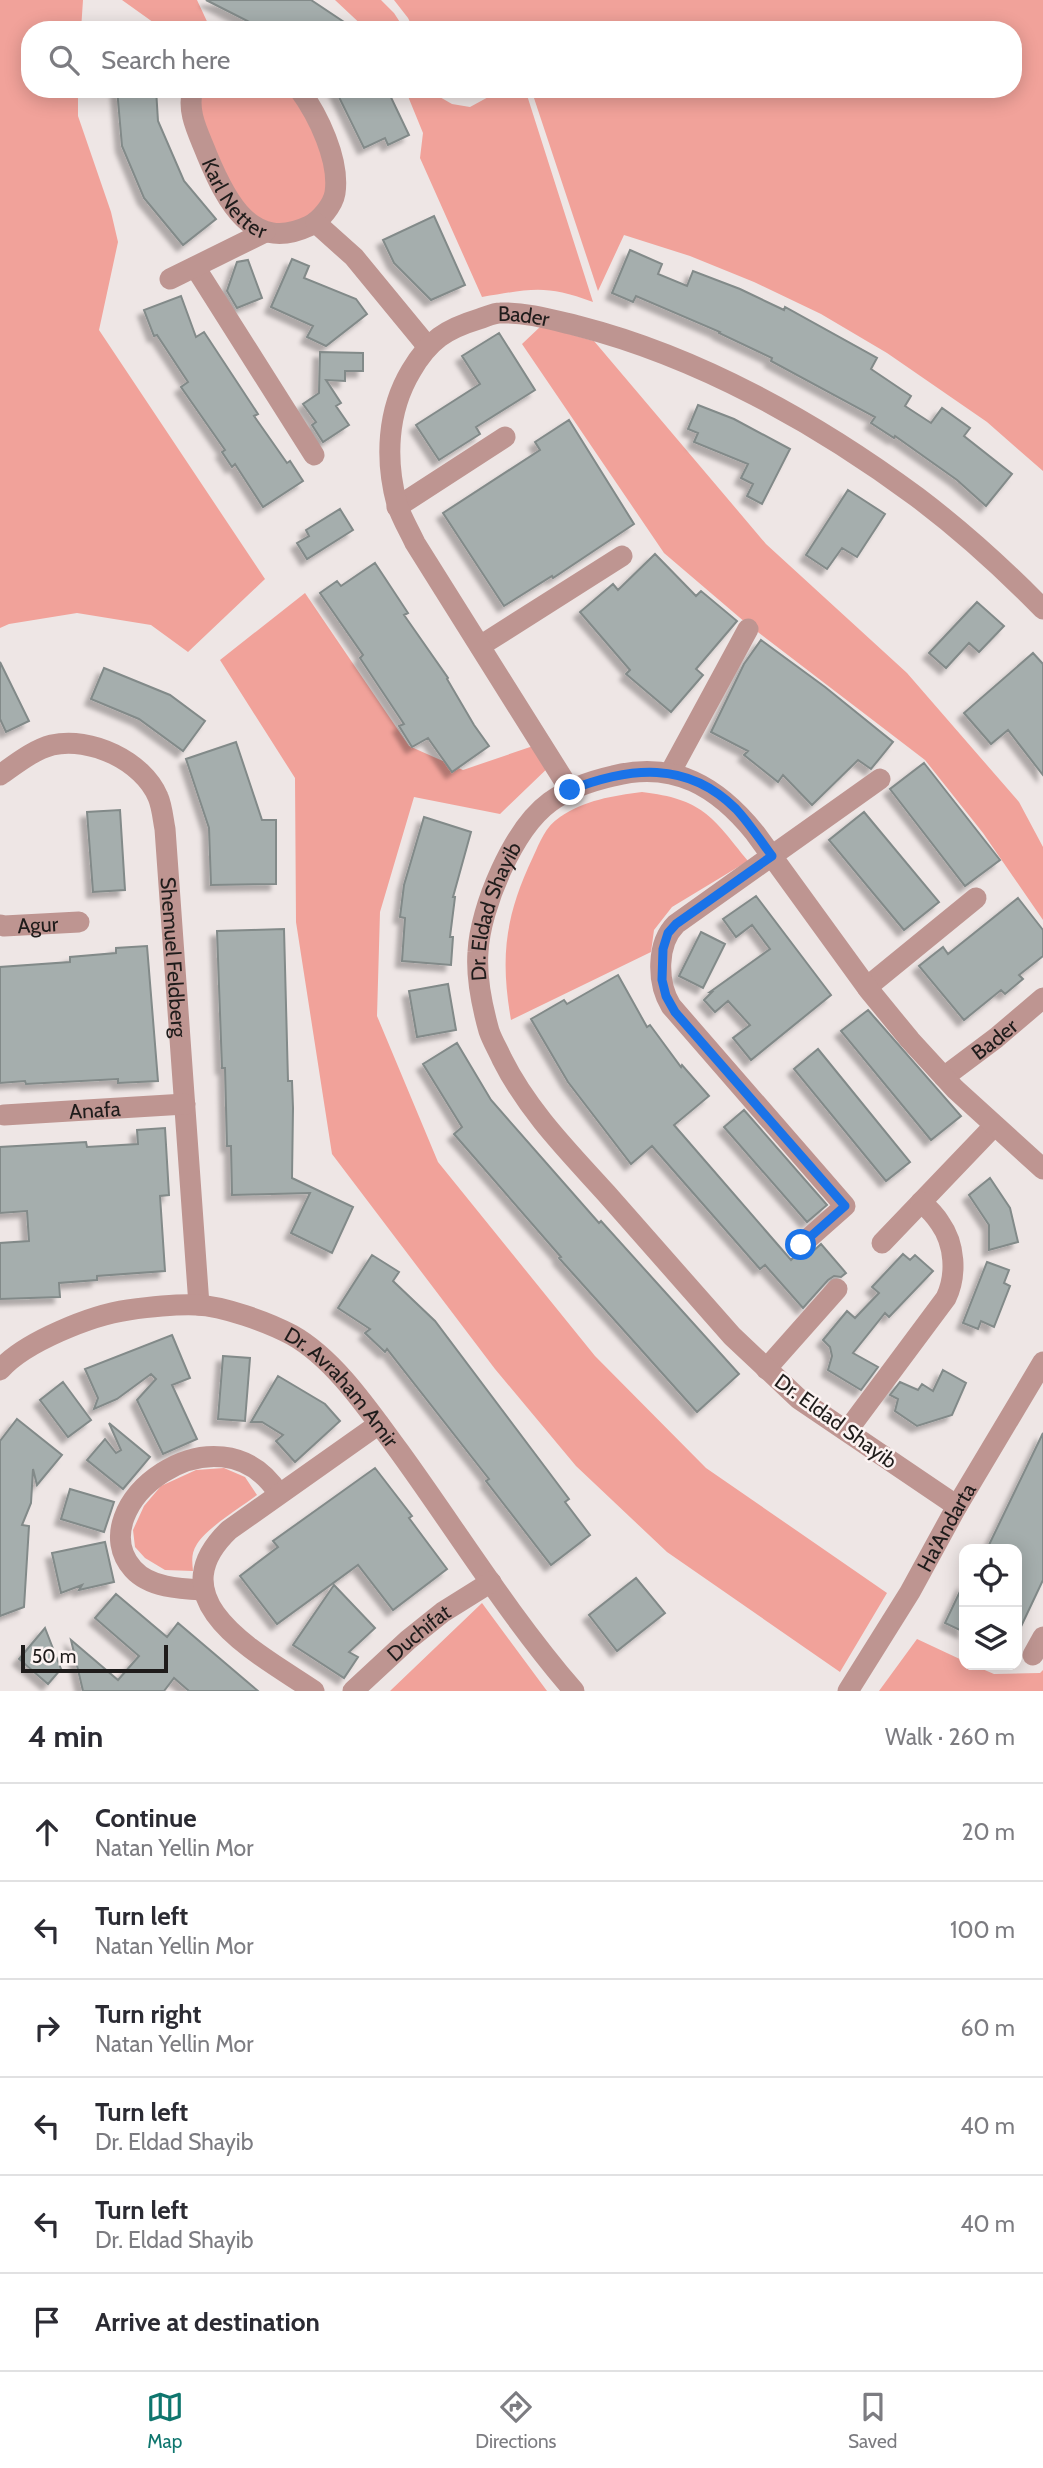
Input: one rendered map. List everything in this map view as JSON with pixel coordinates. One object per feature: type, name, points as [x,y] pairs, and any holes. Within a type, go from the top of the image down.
[{"type":"street","name":"Karl Netter","points":[[191,98],[192,118],[217,178],[232,204],[247,221],[265,232],[283,234],[316,223]]},
{"type":"street","points":[[305,98],[314,113],[335,165],[335,195],[316,223],[354,257],[428,347]]},
{"type":"street","points":[[170,279],[265,232]]},
{"type":"street","points":[[195,267],[314,455]]},
{"type":"street","name":"Bader","points":[[570,790],[415,543],[397,507],[389,467],[391,425],[401,387],[421,353],[451,328],[498,313],[537,316],[646,347],[698,368],[808,426],[915,495],[1005,570],[1043,609]]},
{"type":"street","points":[[397,507],[505,436]]},
{"type":"street","points":[[480,646],[622,556]]},
{"type":"street","points":[[670,773],[748,629]]},
{"type":"street","name":"Shemuel Feldberg","points":[[0,775],[27,757],[53,745],[90,744],[143,773],[158,797],[166,829],[199,1305]]},
{"type":"street","name":"Dr. Eldad Shayib","points":[[957,1506],[799,1399],[766,1369],[732,1336],[534,1113],[507,1069],[490,1033],[480,992],[478,951],[493,889],[508,857],[527,827],[548,803],[570,790],[621,774],[645,771],[670,773],[693,780],[715,792],[736,810],[867,987],[910,1040],[994,1126],[1038,1162]]},
{"type":"street","points":[[801,1245],[845,1206],[675,1012],[666,996],[662,980],[663,946],[673,927],[880,779]]},
{"type":"street","points":[[867,987],[976,898]]},
{"type":"street","name":"Agur","points":[[0,925],[79,922]]},
{"type":"street","name":"Bader","points":[[944,1077],[1043,998]]},
{"type":"street","name":"Anafa","points":[[4,1115],[185,1104]]},
{"type":"street","points":[[882,1244],[994,1126]]},
{"type":"street","points":[[847,1431],[946,1298],[952,1285],[953,1259],[947,1237],[940,1222],[921,1202]]},
{"type":"street","points":[[766,1369],[837,1289]]},
{"type":"street","name":"Dr. Avraham Amir","points":[[1,1366],[65,1329],[108,1313],[153,1306],[199,1305],[250,1317],[293,1336],[337,1371],[379,1423],[491,1582],[574,1691]]},
{"type":"street","name":"Ha'Andarta","points":[[848,1691],[910,1592],[957,1506],[1043,1362]]},
{"type":"street","points":[[314,1691],[240,1640],[217,1619],[209,1607],[202,1576],[207,1556],[215,1543],[229,1530],[379,1423]]},
{"type":"street","points":[[204,1590],[173,1588],[148,1579],[133,1569],[121,1542],[125,1518],[135,1498],[149,1481],[164,1470],[206,1456],[245,1463],[270,1480],[279,1494]]},
{"type":"street","name":"Duchifat","points":[[353,1691],[443,1612],[491,1582]]},
{"type":"shaded area","points":[[0,0],[83,0],[82,21],[21,21],[21,98],[78,98],[78,116],[111,212],[118,242],[99,330],[265,579],[188,652],[151,625],[77,613],[9,624],[0,628]]},
{"type":"shaded area","points":[[122,0],[197,0],[207,21],[151,21]]},
{"type":"shaded area","points":[[335,0],[381,0],[399,21],[357,21]]},
{"type":"shaded area","points":[[394,0],[1043,0],[1043,471],[987,422],[887,353],[821,314],[754,282],[690,256],[624,235],[598,291],[534,98],[1022,98],[1022,21],[410,21]]},
{"type":"shaded area","points":[[201,98],[296,98],[308,117],[323,153],[326,189],[321,204],[306,220],[267,225],[238,200],[200,116]]},
{"type":"shaded area","points":[[409,98],[442,98],[452,104],[470,107],[486,98],[528,98],[593,302],[550,290],[482,297],[420,158],[423,133]]},
{"type":"shaded area","points":[[541,326],[594,341],[766,544],[907,673],[1019,802],[1043,847],[1043,920],[983,833],[925,760],[746,623],[664,553],[522,344]]},
{"type":"shaded area","points":[[305,593],[409,746],[463,770],[539,744],[554,762],[500,814],[414,797],[380,912],[377,1016],[438,1162],[595,1356],[706,1468],[887,1593],[840,1672],[667,1552],[576,1466],[495,1369],[332,1154],[296,922],[295,778],[220,660]]},
{"type":"shaded area","points":[[642,792],[679,799],[704,812],[725,832],[748,861],[672,907],[654,930],[651,952],[511,1020],[506,976],[507,937],[516,898],[544,835],[550,825],[579,806],[609,797]]},
{"type":"shaded area","points":[[224,1468],[245,1477],[257,1495],[216,1524],[202,1538],[194,1551],[193,1571],[165,1570],[145,1558],[135,1547],[133,1530],[144,1506],[161,1486],[196,1470]]},
{"type":"shaded area","points":[[482,1603],[547,1691],[390,1691]]},
{"type":"shaded area","points":[[917,1639],[959,1659],[959,1670],[985,1670],[994,1674],[1040,1673],[1043,1670],[1043,1691],[879,1691]]},
{"type":"building","points":[[206,0],[311,0],[342,21],[247,21]]},
{"type":"building","points":[[118,98],[157,98],[158,121],[184,181],[216,219],[183,245],[144,198],[122,146]]},
{"type":"building","points":[[339,98],[391,98],[409,135],[388,145],[385,138],[364,148]]},
{"type":"building","points":[[434,216],[465,285],[431,300],[394,263],[383,240]]},
{"type":"building","points":[[630,250],[662,264],[658,274],[687,286],[693,271],[740,289],[784,310],[785,307],[877,358],[871,369],[911,396],[905,406],[931,423],[942,408],[970,428],[964,436],[1012,474],[986,506],[957,480],[895,436],[894,438],[871,423],[875,417],[771,361],[772,358],[636,296],[633,302],[612,293]]},
{"type":"building","points":[[292,259],[309,266],[304,278],[356,299],[367,314],[326,346],[307,337],[313,326],[271,307]]},
{"type":"building","points":[[248,260],[262,298],[237,308],[227,291],[237,262]]},
{"type":"building","points":[[181,296],[196,337],[204,332],[258,414],[254,416],[303,481],[263,507],[235,464],[232,467],[222,452],[225,450],[181,387],[188,382],[157,335],[154,336],[144,310]]},
{"type":"building","points":[[499,333],[535,390],[476,427],[480,434],[439,460],[416,425],[480,384],[462,356]]},
{"type":"building","points":[[320,352],[363,353],[363,371],[345,371],[345,381],[326,380],[341,403],[336,406],[349,425],[323,442],[312,425],[316,422],[303,404],[319,393]]},
{"type":"building","points":[[698,405],[734,419],[790,449],[762,504],[747,496],[753,484],[741,478],[748,464],[694,442],[698,433],[688,429]]},
{"type":"building","points":[[569,420],[634,524],[553,578],[552,576],[504,606],[443,513],[540,450],[535,442]]},
{"type":"building","points":[[848,490],[885,514],[857,557],[842,548],[827,569],[806,555]]},
{"type":"building","points":[[340,509],[353,530],[307,559],[297,543],[309,536],[306,530]]},
{"type":"building","points":[[655,554],[696,596],[701,591],[737,621],[696,669],[703,675],[671,712],[626,674],[630,670],[580,612],[613,584],[618,590]]},
{"type":"building","points":[[375,563],[408,613],[404,615],[448,678],[489,746],[452,772],[428,738],[412,747],[399,726],[404,724],[360,658],[363,655],[320,593],[337,581],[341,586]]},
{"type":"building","points":[[977,602],[1004,626],[979,652],[969,643],[946,668],[929,653]]},
{"type":"building","points":[[761,640],[893,742],[871,769],[858,760],[812,805],[783,775],[778,782],[744,755],[748,751],[711,732],[744,664]]},
{"type":"building","points":[[1033,653],[1043,664],[1043,775],[1008,730],[991,744],[964,713]]},
{"type":"building","points":[[0,662],[29,721],[6,732],[0,719]]},
{"type":"building","points":[[104,668],[170,695],[205,721],[183,751],[139,719],[91,699]]},
{"type":"building","points":[[236,742],[262,820],[276,820],[276,884],[211,885],[209,828],[186,759]]},
{"type":"building","points":[[924,763],[1000,860],[965,886],[890,789]]},
{"type":"building","points":[[120,810],[125,890],[93,892],[87,812]]},
{"type":"building","points":[[864,812],[939,902],[904,930],[829,840]]},
{"type":"building","points":[[424,817],[471,832],[453,897],[451,965],[402,961],[405,918],[400,917],[404,885]]},
{"type":"building","points":[[756,896],[831,995],[751,1060],[733,1038],[750,1025],[728,1001],[715,1012],[704,1000],[710,992],[770,949],[752,925],[736,937],[723,919]]},
{"type":"building","points":[[1018,898],[1043,930],[1043,956],[1019,975],[1023,979],[1005,994],[1001,990],[964,1020],[919,966],[943,947],[948,954]]},
{"type":"building","points":[[284,929],[288,1081],[292,1081],[293,1108],[292,1178],[353,1207],[332,1253],[291,1233],[310,1193],[232,1195],[231,1146],[227,1146],[225,1068],[222,1068],[217,931]]},
{"type":"building","points":[[701,932],[725,944],[703,988],[679,976]]},
{"type":"building","points":[[147,946],[158,1081],[118,1083],[118,1079],[0,1083],[0,967],[70,962],[70,957],[116,953],[116,948]]},
{"type":"building","points":[[618,975],[647,1027],[650,1025],[681,1067],[682,1065],[709,1096],[674,1125],[791,1260],[795,1256],[803,1258],[809,1255],[821,1244],[846,1273],[828,1280],[803,1308],[765,1265],[760,1269],[652,1146],[631,1164],[568,1082],[531,1019],[564,1000],[567,1004]]},
{"type":"building","points":[[448,984],[456,1030],[417,1037],[409,991]]},
{"type":"building","points":[[868,1010],[961,1116],[931,1140],[841,1031]]},
{"type":"building","points":[[457,1043],[491,1100],[599,1223],[601,1221],[739,1374],[697,1412],[559,1258],[561,1257],[454,1134],[462,1127],[423,1064]]},
{"type":"building","points":[[818,1049],[910,1162],[886,1181],[794,1069]]},
{"type":"building","points":[[744,1110],[827,1205],[807,1222],[724,1127]]},
{"type":"building","points":[[165,1128],[169,1195],[160,1196],[165,1271],[97,1276],[97,1280],[59,1283],[60,1297],[0,1299],[0,1243],[29,1241],[27,1211],[0,1213],[0,1147],[86,1142],[87,1147],[138,1144],[137,1130]]},
{"type":"building","points":[[990,1178],[1010,1208],[1018,1242],[989,1250],[989,1225],[969,1195]]},
{"type":"building","points":[[903,1254],[910,1260],[915,1255],[933,1271],[889,1317],[885,1313],[853,1353],[878,1367],[861,1390],[828,1370],[832,1356],[830,1347],[823,1340],[847,1311],[855,1318],[879,1293],[872,1287]]},
{"type":"building","points":[[372,1255],[399,1272],[393,1281],[435,1321],[569,1499],[565,1502],[590,1535],[551,1565],[486,1481],[489,1479],[387,1349],[385,1352],[365,1333],[370,1329],[338,1308]]},
{"type":"building","points":[[987,1262],[1009,1270],[1004,1283],[1010,1286],[994,1327],[981,1321],[978,1329],[963,1323]]},
{"type":"building","points":[[172,1335],[190,1378],[172,1385],[197,1439],[163,1454],[137,1400],[156,1379],[151,1374],[117,1399],[94,1409],[98,1398],[85,1369]]},
{"type":"building","points":[[223,1356],[250,1358],[245,1421],[218,1419]]},
{"type":"building","points":[[943,1370],[966,1383],[952,1415],[917,1426],[895,1411],[898,1399],[890,1395],[900,1382],[918,1390],[922,1384],[933,1391]]},
{"type":"building","points":[[278,1376],[325,1404],[340,1421],[295,1462],[276,1441],[283,1435],[262,1422],[251,1422]]},
{"type":"building","points":[[63,1382],[91,1420],[68,1437],[40,1400]]},
{"type":"building","points":[[17,1419],[62,1455],[37,1485],[33,1469],[31,1503],[22,1525],[29,1526],[24,1607],[0,1616],[0,1441]]},
{"type":"building","points":[[109,1423],[150,1457],[123,1489],[87,1460],[105,1439],[116,1453],[121,1450]]},
{"type":"building","points":[[1043,1433],[1043,1580],[1022,1624],[1022,1544],[989,1544]]},
{"type":"building","points":[[375,1468],[412,1516],[409,1518],[447,1569],[393,1610],[358,1565],[277,1624],[240,1576],[278,1547],[273,1541]]},
{"type":"building","points":[[70,1489],[114,1502],[104,1532],[61,1519]]},
{"type":"building","points":[[105,1542],[114,1582],[79,1590],[82,1585],[61,1593],[52,1553]]},
{"type":"building","points":[[636,1578],[665,1613],[617,1651],[589,1615]]},
{"type":"building","points":[[334,1585],[375,1628],[349,1652],[358,1657],[344,1678],[293,1645]]},
{"type":"building","points":[[116,1594],[167,1637],[178,1623],[258,1691],[189,1691],[174,1678],[164,1691],[83,1691],[71,1640],[118,1680],[139,1656],[95,1618]]},
{"type":"building","points":[[959,1594],[959,1630],[945,1623]]},
{"type":"building","points":[[45,1628],[61,1669],[48,1684],[19,1659]]},
{"type":"route","points":[[570,790],[595,780],[645,771],[670,773],[693,780],[715,792],[736,810],[772,856],[673,927],[663,946],[662,980],[668,1001],[675,1012],[845,1206],[801,1245]]}]
